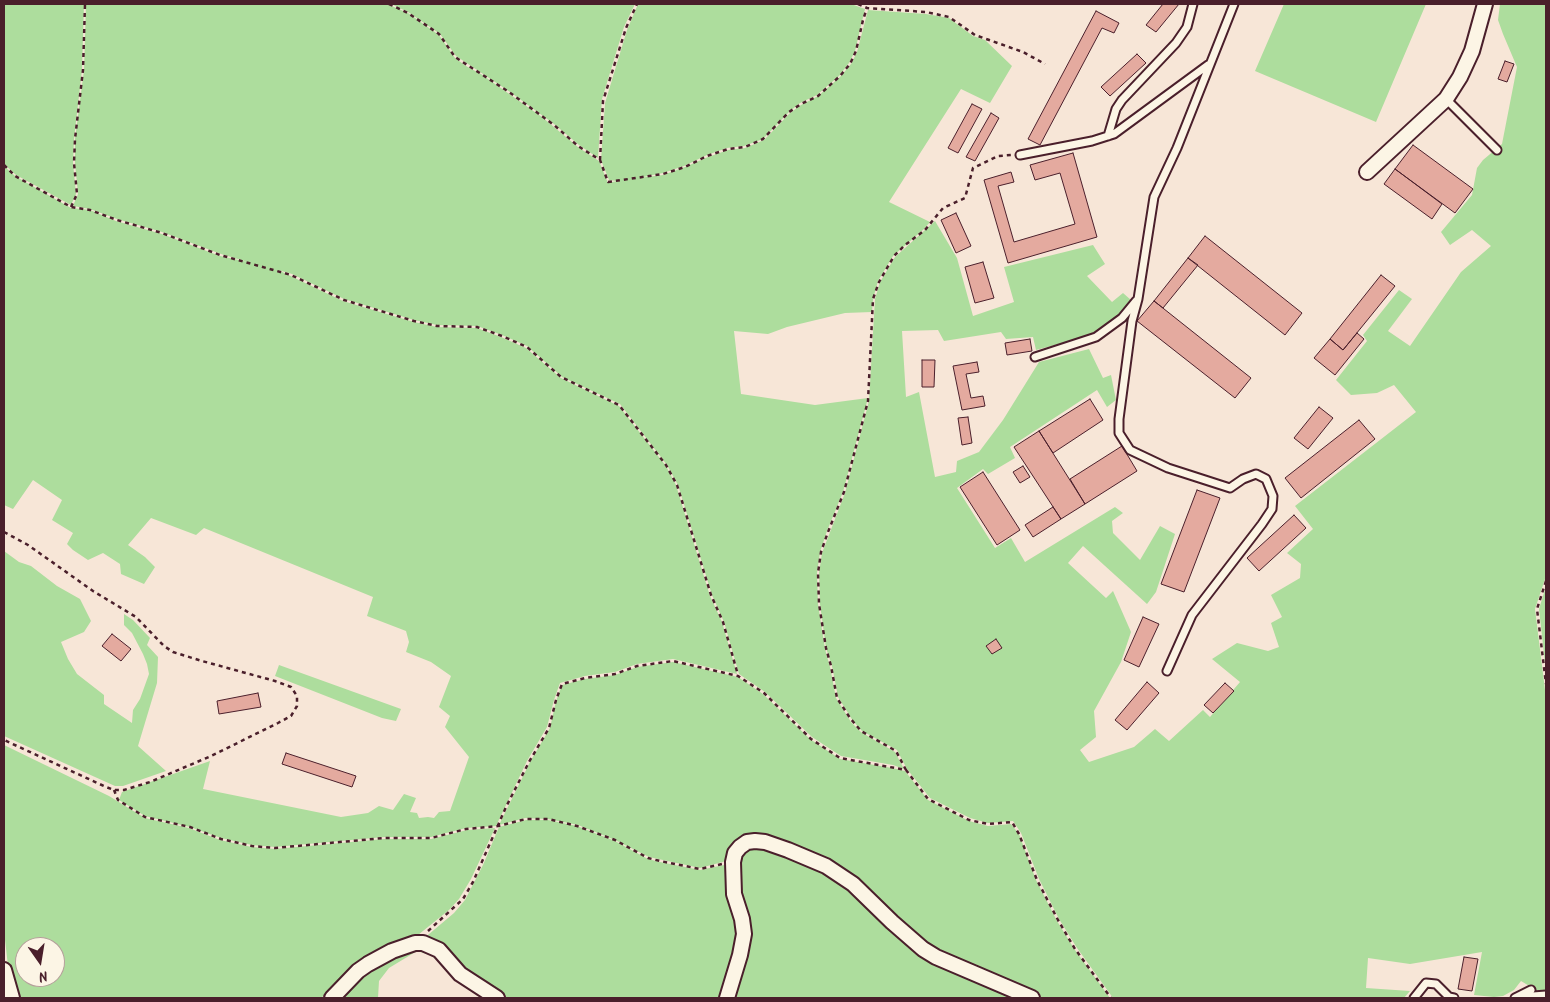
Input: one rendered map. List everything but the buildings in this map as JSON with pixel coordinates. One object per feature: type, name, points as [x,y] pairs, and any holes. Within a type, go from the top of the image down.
[{"type":"street","points":[[1367,172],[1446,99],[1460,77],[1472,51],[1485,4]]},
{"type":"street","points":[[727,998],[744,934],[742,919],[734,894],[733,862],[735,853],[740,847],[747,842],[755,841],[765,842],[788,850],[826,866],[853,884],[923,949],[1032,998]]},
{"type":"street","points":[[332,998],[358,971],[368,964],[415,943],[423,943],[439,950],[460,974],[497,998]]},
{"type":"street","points":[[4,970],[12,998]]},
{"type":"lane","points":[[1108,136],[1116,109],[1122,100],[1176,43],[1187,27],[1193,4]]},
{"type":"lane","points":[[1167,671],[1192,615],[1262,524],[1272,509],[1274,496],[1266,479],[1256,474],[1242,479],[1230,488],[1168,468],[1130,450],[1120,432],[1119,419],[1132,321],[1138,299],[1154,197],[1177,148],[1208,65],[1234,4]]},
{"type":"lane","points":[[1020,155],[1092,141],[1114,134],[1208,65]]},
{"type":"lane","points":[[1446,99],[1497,150]]},
{"type":"lane","points":[[1035,357],[1096,337],[1122,318],[1138,299]]},
{"type":"lane","points":[[1414,998],[1426,983],[1436,984],[1448,997],[1454,998]]},
{"type":"lane","points":[[1518,998],[1531,990]]},
{"type":"lane","points":[[1518,998],[1546,995]]},
{"type":"path","points":[[71,207],[77,194],[74,163],[75,139],[83,70],[85,4]]},
{"type":"path","points":[[389,4],[408,13],[439,34],[455,57],[509,92],[578,146],[600,160]]},
{"type":"path","points":[[637,4],[626,28],[603,101],[600,160],[608,182],[663,174],[707,156],[744,147],[763,139],[789,112],[818,96],[850,64],[856,51],[867,8]]},
{"type":"path","points":[[858,4],[867,8],[926,12],[949,17],[975,35],[1023,52],[1045,64]]},
{"type":"path","points":[[1020,155],[998,156],[973,168],[965,198],[943,208],[925,230],[905,245],[894,256],[879,282],[874,299],[868,401],[844,492],[821,552],[818,573],[819,604],[837,698],[850,718],[861,731],[896,751],[906,770],[928,799],[969,820],[988,824],[1012,822],[1020,834],[1037,880],[1058,920],[1075,949],[1111,998]]},
{"type":"path","points":[[4,165],[15,176],[71,207],[90,210],[116,220],[162,233],[220,255],[291,275],[344,300],[437,326],[477,327],[526,347],[561,377],[619,405],[666,465],[677,485],[711,595],[723,622],[738,676]]},
{"type":"path","points":[[4,532],[28,545],[93,591],[131,614],[164,646],[173,652],[202,662],[276,681],[291,687],[297,696],[297,706],[290,716],[278,724],[211,756],[150,782],[124,790],[114,790],[4,740]]},
{"type":"path","points":[[1546,581],[1537,609],[1546,684]]},
{"type":"path","points":[[415,943],[463,899],[482,865],[498,826],[529,762],[549,728],[562,684],[585,678],[615,674],[637,666],[673,661],[738,676],[764,693],[810,739],[840,758],[906,770]]},
{"type":"path","points":[[114,790],[118,800],[145,817],[190,828],[220,839],[252,846],[274,848],[384,838],[431,838],[466,829],[498,826],[526,819],[548,819],[577,826],[615,840],[648,858],[660,861],[700,869],[733,862]]},
{"type":"green space","points":[[4,4],[84,4],[82,70],[74,139],[73,163],[76,194],[71,205],[16,175],[4,164]]},
{"type":"green space","points":[[86,4],[387,4],[408,13],[439,35],[455,58],[542,117],[578,147],[599,161],[608,183],[617,181],[609,180],[601,160],[605,103],[627,30],[638,4],[851,4],[865,9],[855,51],[839,76],[817,95],[800,103],[789,112],[763,139],[744,146],[727,148],[663,173],[638,178],[663,175],[728,150],[745,148],[764,140],[790,113],[818,96],[840,77],[851,64],[857,52],[868,10],[926,14],[949,18],[973,36],[985,40],[1012,66],[990,103],[961,89],[889,202],[930,222],[893,256],[878,281],[872,312],[845,313],[787,327],[768,334],[734,331],[741,394],[815,405],[868,398],[843,492],[820,552],[817,573],[818,604],[825,649],[836,698],[851,722],[861,732],[895,752],[904,769],[893,765],[841,756],[812,737],[765,692],[739,674],[724,622],[712,595],[678,485],[667,465],[620,404],[562,377],[527,346],[502,335],[477,326],[437,325],[414,320],[344,299],[292,274],[278,270],[343,301],[414,322],[437,327],[477,328],[501,337],[526,348],[561,378],[619,406],[666,466],[676,485],[710,596],[722,622],[737,674],[673,659],[637,664],[615,672],[585,676],[560,683],[547,727],[527,761],[496,826],[466,828],[431,837],[384,837],[275,847],[252,845],[221,838],[190,827],[145,816],[119,800],[122,792],[210,761],[203,789],[341,817],[368,813],[379,806],[393,810],[404,794],[416,798],[410,812],[417,813],[419,818],[434,818],[439,812],[450,811],[469,757],[445,727],[450,716],[439,707],[451,676],[431,662],[406,652],[409,642],[406,631],[367,616],[373,597],[204,528],[196,535],[151,518],[128,545],[155,567],[144,584],[121,574],[120,564],[103,553],[88,560],[73,550],[67,544],[73,533],[52,520],[62,500],[33,480],[13,509],[4,505],[4,166],[15,176],[71,208],[90,210],[116,221],[162,234],[220,256],[248,262],[162,232],[90,209],[73,206],[78,194],[75,139],[84,70]]},
{"type":"green space","points":[[391,4],[635,4],[624,27],[602,99],[598,158],[510,92],[456,56],[440,34],[408,12]]},
{"type":"green space","points":[[1284,4],[1426,4],[1376,122],[1255,71]]},
{"type":"green space","points":[[1500,4],[1546,4],[1546,576],[1535,609],[1546,698],[1546,990],[1536,990],[1521,981],[1514,990],[1503,996],[1474,995],[1482,952],[1410,964],[1368,958],[1366,988],[1410,991],[1404,998],[1113,998],[1077,948],[1059,919],[1039,879],[1021,833],[1013,821],[988,823],[970,818],[930,798],[907,769],[897,750],[862,731],[853,721],[838,697],[832,666],[826,648],[820,604],[819,573],[822,553],[845,493],[869,401],[875,299],[880,282],[895,257],[935,221],[957,258],[973,316],[1014,302],[1004,267],[1093,245],[1105,264],[1087,276],[1112,302],[1123,293],[1131,300],[1121,313],[1099,330],[1085,337],[1036,350],[1033,337],[1006,339],[1001,332],[944,341],[938,330],[902,331],[906,397],[919,392],[935,477],[956,472],[957,461],[979,452],[1003,420],[1039,362],[1089,349],[1103,378],[1111,375],[1116,400],[1107,407],[1097,390],[1010,447],[1015,458],[988,474],[983,469],[957,488],[995,548],[1011,538],[1025,562],[1115,507],[1123,513],[1112,521],[1113,533],[1140,560],[1160,526],[1175,534],[1156,592],[1147,604],[1083,546],[1068,563],[1106,598],[1113,591],[1131,632],[1121,662],[1094,711],[1096,737],[1080,750],[1089,762],[1134,747],[1155,729],[1169,741],[1203,710],[1210,717],[1240,682],[1212,659],[1237,643],[1268,651],[1279,647],[1271,623],[1282,617],[1271,595],[1300,578],[1301,564],[1287,553],[1313,529],[1295,506],[1416,412],[1394,385],[1377,393],[1351,395],[1336,380],[1367,341],[1363,335],[1399,290],[1412,299],[1388,331],[1410,346],[1461,272],[1491,246],[1472,230],[1450,245],[1441,232],[1472,195],[1477,168],[1483,160],[1502,144],[1517,67],[1498,20]]},
{"type":"green space","points":[[4,551],[19,562],[31,566],[57,586],[80,599],[91,621],[84,632],[61,642],[68,659],[77,674],[104,695],[104,704],[132,723],[133,710],[140,699],[149,674],[143,654],[132,633],[124,625],[124,614],[133,620],[150,638],[147,645],[158,657],[157,683],[138,746],[166,771],[123,786],[115,786],[4,736]]},
{"type":"green space","points":[[1546,586],[1546,672],[1539,609]]},
{"type":"green space","points":[[673,662],[738,677],[763,694],[810,739],[840,759],[905,771],[928,800],[969,821],[988,826],[1011,824],[1019,834],[1036,880],[1057,921],[1075,950],[1110,998],[1043,998],[956,962],[923,944],[870,893],[755,838],[730,860],[700,868],[649,857],[615,840],[578,825],[548,819],[525,818],[499,825],[530,762],[550,728],[562,685],[585,679],[615,675],[637,667]]},
{"type":"green space","points":[[279,665],[401,709],[396,721],[382,718],[275,676]]},
{"type":"green space","points":[[4,745],[109,796],[145,818],[189,828],[220,840],[252,847],[275,849],[384,839],[431,839],[467,830],[495,828],[471,879],[459,899],[449,910],[418,935],[387,948],[343,978],[321,998],[16,998],[8,966],[4,931]]},
{"type":"green space","points":[[526,820],[548,820],[577,826],[615,841],[648,859],[660,862],[700,870],[729,864],[741,933],[722,998],[504,998],[472,979],[422,940],[454,913],[465,900],[483,865],[499,827]]},
{"type":"green space","points":[[755,843],[825,868],[922,950],[1028,998],[729,998],[736,977],[737,854]]},
{"type":"green space","points":[[404,949],[431,949],[491,998],[483,998],[465,987],[441,963],[430,955],[417,951],[389,968],[379,981],[378,998],[335,998],[360,973]]}]
